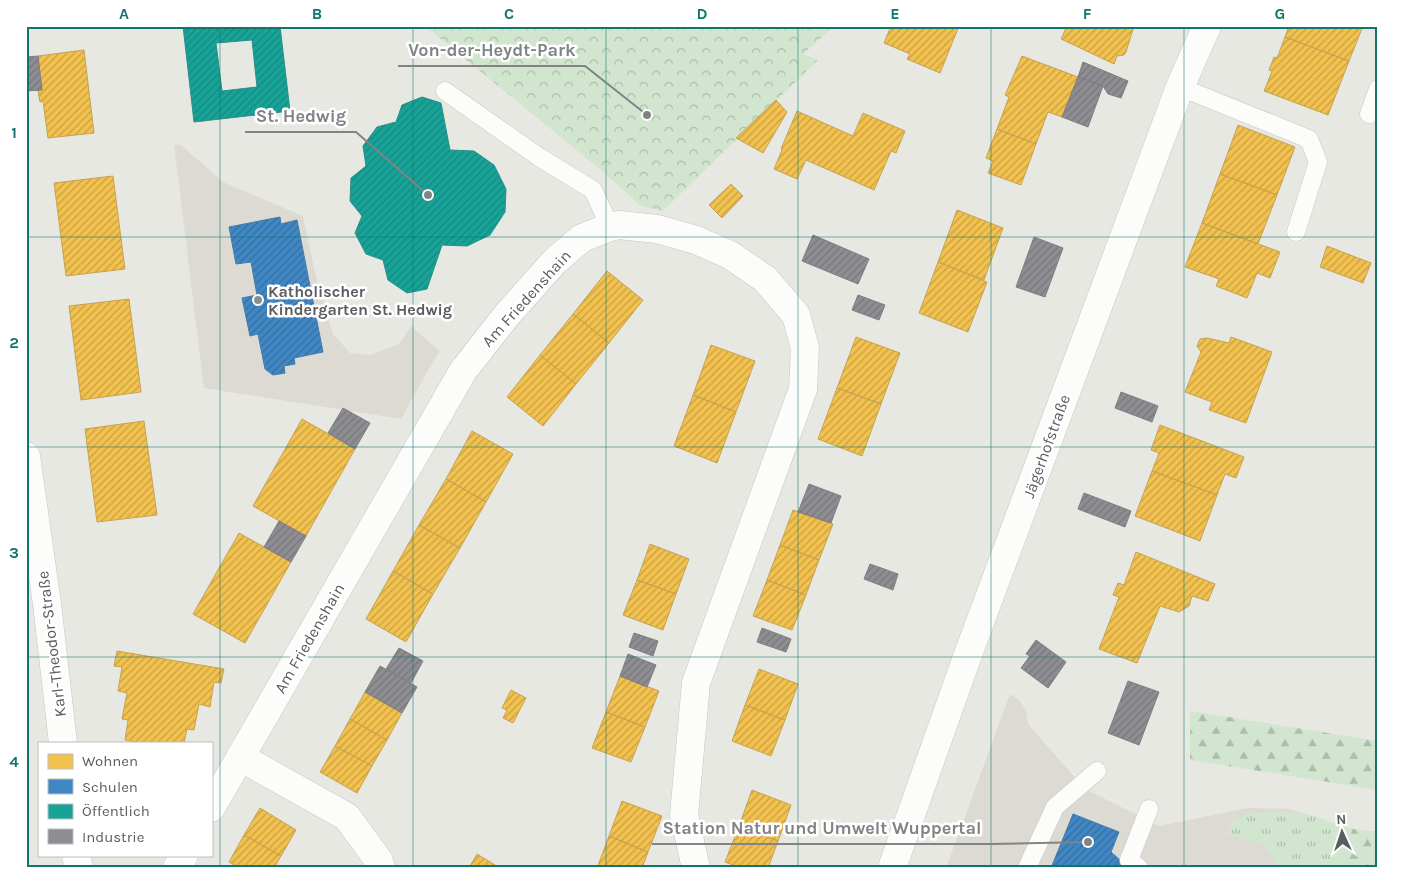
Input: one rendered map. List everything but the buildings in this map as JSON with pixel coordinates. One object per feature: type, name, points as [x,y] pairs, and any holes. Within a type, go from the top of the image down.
[{"type":"street","name":"Jägerhofstraße","points":[[892,868],[970,650],[1180,87],[1207,26]]},
{"type":"street","name":"Am Friedenshain","points":[[212,806],[463,371],[506,316],[555,261],[582,238],[619,225],[657,229],[696,240],[730,255],[765,279],[796,315],[805,348],[803,389],[696,683],[684,815],[696,868]]},
{"type":"street","name":"Karl-Theodor-Straße","points":[[26,456],[63,742]]},
{"type":"street","points":[[240,757],[347,817],[379,861],[381,868]]},
{"type":"street","points":[[177,868],[183,856]]},
{"type":"lane","points":[[1180,87],[1309,139],[1318,162],[1296,232]]},
{"type":"lane","points":[[1369,114],[1378,89]]},
{"type":"lane","points":[[445,91],[539,157],[593,190],[610,227]]},
{"type":"lane","points":[[1027,868],[1055,807],[1097,771]]},
{"type":"lane","points":[[1139,868],[1129,860],[1149,809]]},
{"type":"shaded area","name":"Katholischer Kindergarten St. Hedwig","points":[[174,145],[181,145],[223,182],[303,216],[315,273],[333,334],[350,353],[371,355],[399,344],[411,326],[440,351],[401,419],[204,388]]},
{"type":"shaded area","points":[[1010,694],[1020,701],[1026,711],[1028,724],[1085,789],[1159,826],[1248,808],[1290,809],[1352,829],[1378,832],[1378,868],[946,868]]},
{"type":"green space","points":[[425,26],[834,26],[803,54],[818,60],[663,211],[641,206],[602,171]]},
{"type":"green space","points":[[1190,711],[1378,741],[1378,790],[1190,760]]},
{"type":"green space","points":[[1249,813],[1308,814],[1352,829],[1346,868],[1276,868],[1274,861],[1263,845],[1226,834],[1234,819]]},
{"type":"green space","points":[[1352,829],[1378,832],[1378,868],[1346,868]]},
{"type":"place","name":"Von-der-Heydt-Park","points":[[647,115]]},
{"type":"place","name":"St. Hedwig","points":[[428,195]]},
{"type":"place","name":"Katholischer Kindergarten St. Hedwig","points":[[258,300]]},
{"type":"place","name":"Station Natur und Umwelt Wuppertal","points":[[1088,842]]}]
